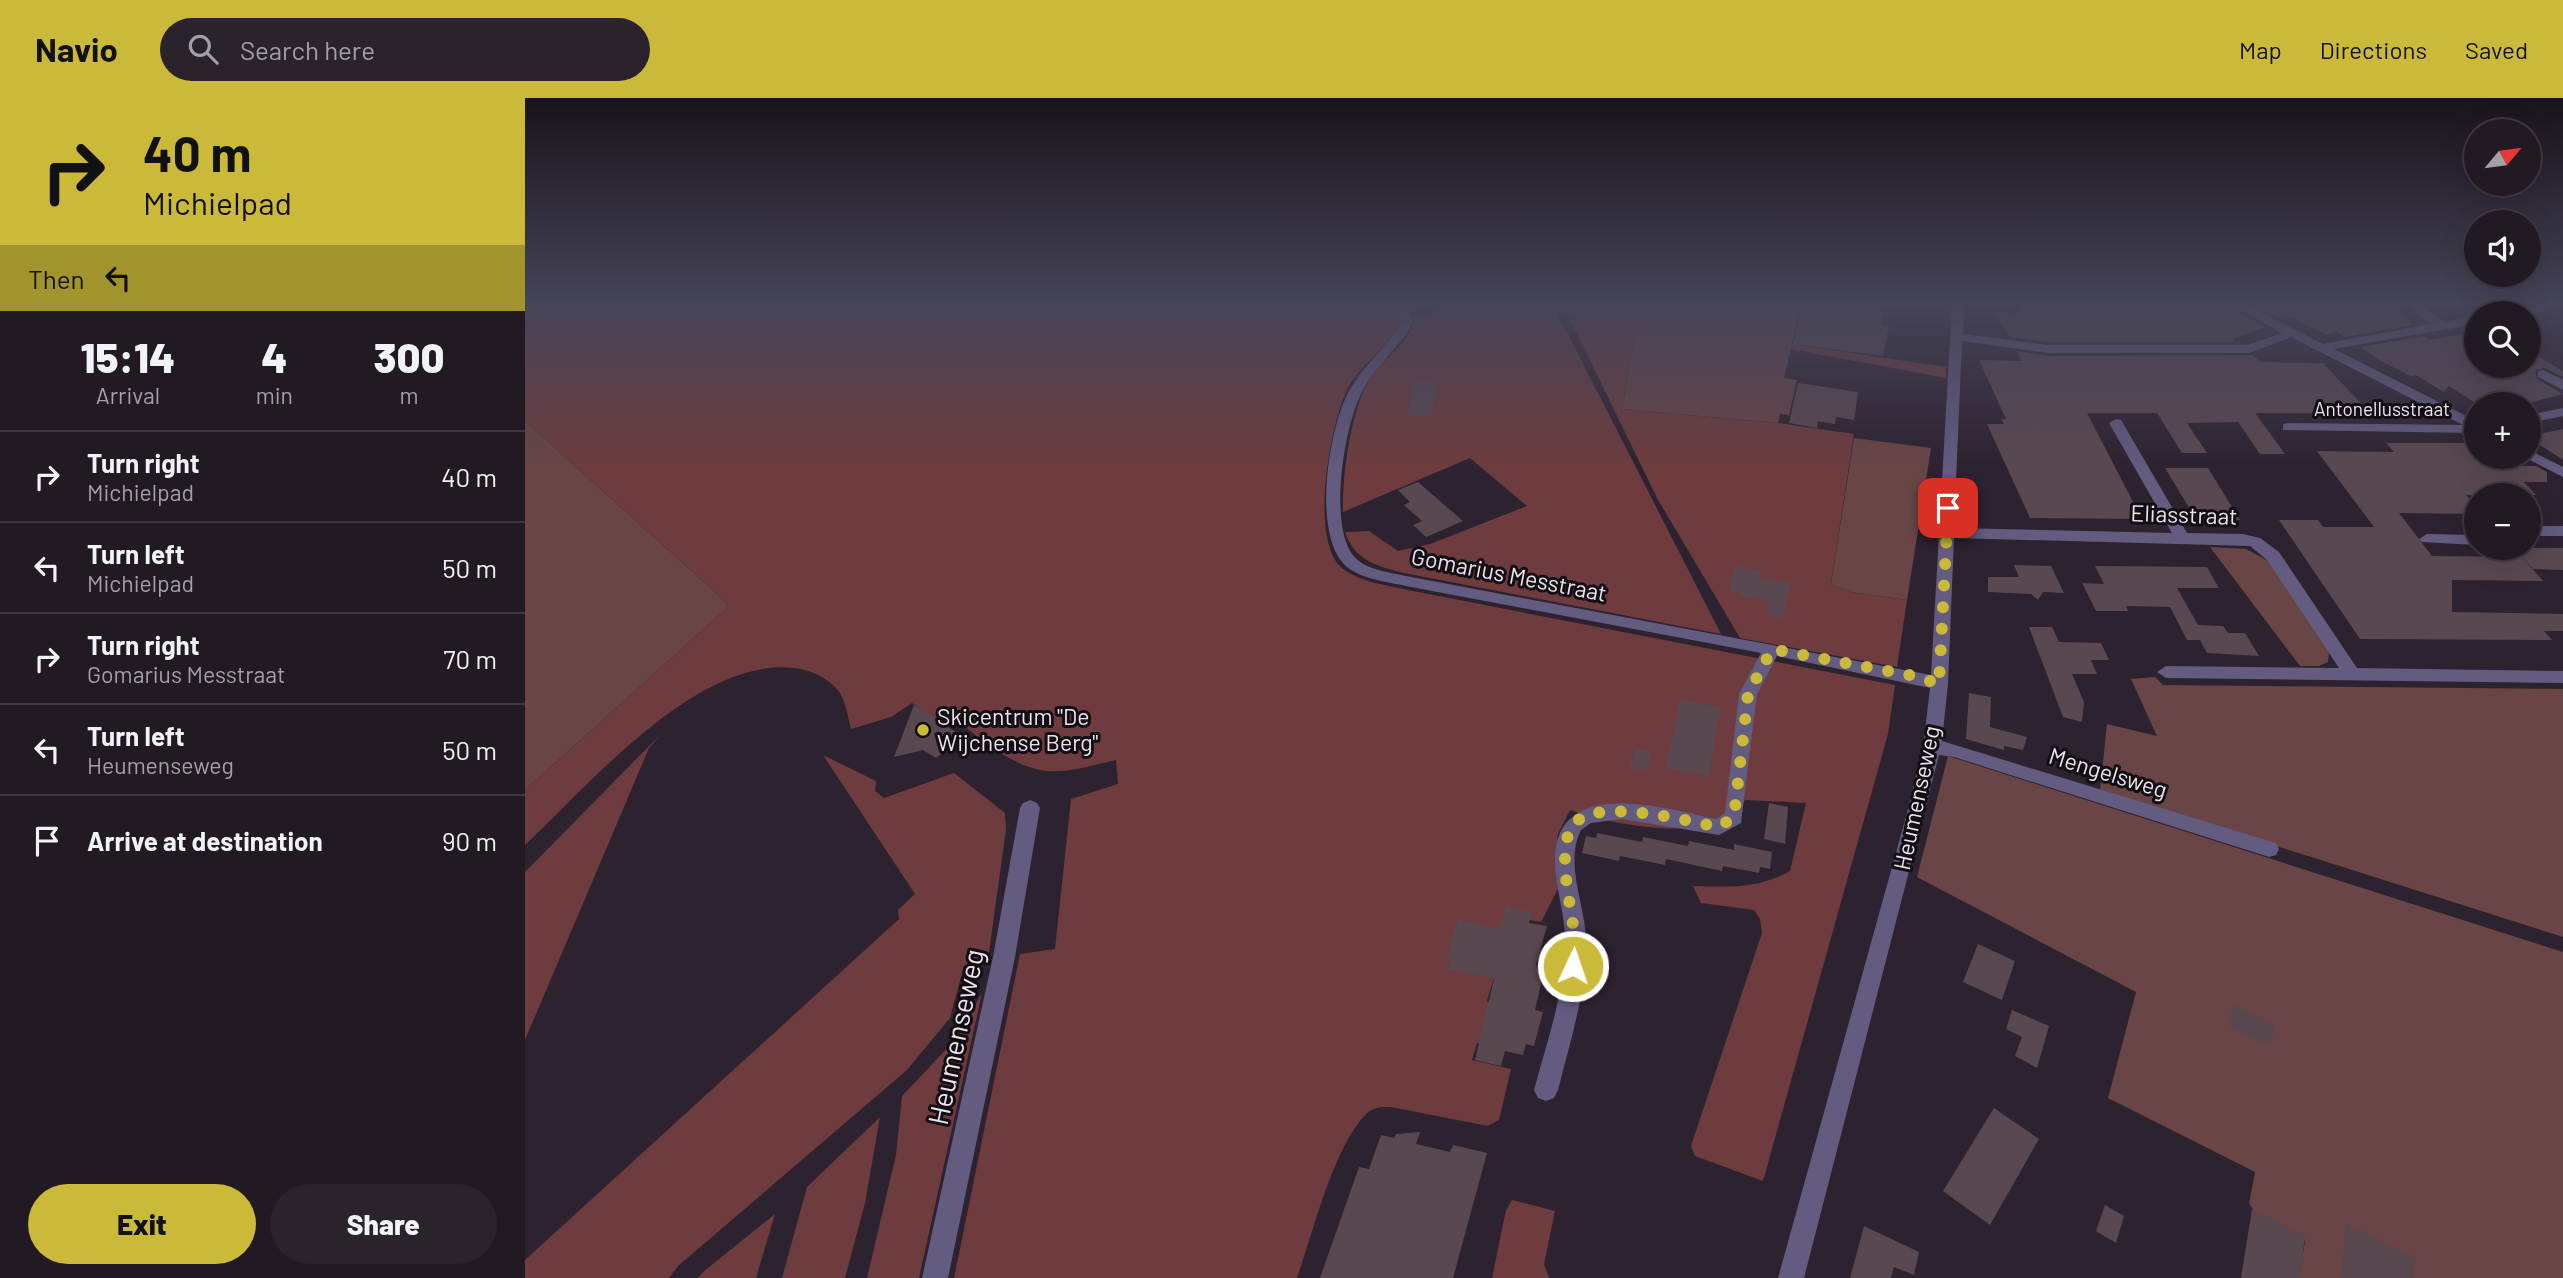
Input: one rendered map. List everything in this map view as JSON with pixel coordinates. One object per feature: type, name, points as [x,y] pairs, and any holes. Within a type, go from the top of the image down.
[{"type":"street","name":"Gomarius Messtraat","points":[[1380,359],[1354,394],[1341,443],[1333,517],[1336,537],[1347,559],[1374,573],[1406,581],[1914,676],[1939,684]]},
{"type":"street","name":"Heumenseweg","points":[[1791,1278],[1913,827],[1932,747],[1939,684],[1956,359]]},
{"type":"street","points":[[2342,359],[2464,422]]},
{"type":"street","points":[[2543,374],[2563,386]]},
{"type":"street","points":[[2541,417],[2563,412]]},
{"type":"street","points":[[2116,423],[2181,536]]},
{"type":"street","name":"Antonellusstraat","points":[[2288,427],[2464,428]]},
{"type":"street","points":[[2541,461],[2563,473]]},
{"type":"street","points":[[2541,531],[2563,531]]},
{"type":"street","name":"Eliasstraat","points":[[1947,532],[1967,535],[2181,536],[2255,542],[2273,556],[2352,674]]},
{"type":"street","points":[[2427,540],[2464,540]]},
{"type":"street","points":[[1546,1090],[1566,1012],[1576,944],[1565,861],[1568,836],[1574,823],[1592,813],[1655,815],[1719,827],[1734,817],[1748,694],[1772,649]]},
{"type":"street","points":[[2166,672],[2563,677]]},
{"type":"street","name":"Mengelsweg","points":[[1932,747],[1954,750],[2269,849]]},
{"type":"street","name":"Heumenseweg","points":[[935,1278],[1004,957],[1030,808]]},
{"type":"shaded area","points":[[525,359],[1371,359],[1351,383],[1340,408],[1326,483],[1326,534],[1332,554],[1349,573],[1382,585],[1895,685],[1888,734],[1763,1181],[1695,1156],[1691,1146],[1762,933],[1760,919],[1754,910],[1701,903],[1693,886],[1755,884],[1790,871],[1806,803],[1745,800],[1737,812],[1720,822],[1701,827],[1678,828],[1631,825],[1570,810],[1557,836],[1561,883],[1541,922],[1512,917],[1487,1001],[1489,1003],[1483,1044],[1477,1043],[1472,1060],[1511,1069],[1499,1120],[1488,1126],[1391,1107],[1377,1108],[1366,1114],[1354,1129],[1334,1169],[1297,1278],[954,1278],[1020,954],[1055,949],[1071,799],[1118,784],[1116,760],[1068,770],[1040,770],[1002,754],[946,712],[935,720],[912,703],[891,717],[851,729],[840,693],[826,679],[795,668],[758,670],[721,682],[684,703],[648,729],[613,759],[525,845],[525,790],[727,608],[726,602],[525,421]]},
{"type":"shaded area","points":[[1387,359],[1581,359],[1721,634],[1404,573],[1376,565],[1361,556],[1349,542],[1345,532],[1369,531],[1398,551],[1430,544],[1527,506],[1470,458],[1343,512],[1349,440],[1359,403],[1373,374]]},
{"type":"shaded area","points":[[1589,359],[1631,359],[1622,409],[1778,423],[1854,434],[1831,584],[1851,592],[1907,600],[1897,667],[1740,638],[1657,498]]},
{"type":"shaded area","points":[[1631,359],[1788,359],[1784,378],[1797,380],[1789,415],[1780,414],[1778,423],[1622,409]]},
{"type":"shaded area","points":[[1844,359],[1893,359],[1946,367],[1946,378]]},
{"type":"shaded area","points":[[525,421],[726,602],[727,608],[525,790]]},
{"type":"shaded area","points":[[1854,438],[1931,448],[1907,600],[1851,592],[1831,584]]},
{"type":"shaded area","points":[[2210,547],[2246,549],[2268,561],[2329,653],[2328,662],[2319,666],[2300,666]]},
{"type":"shaded area","points":[[2155,677],[2163,685],[2563,689],[2563,937],[2100,790],[2107,724],[2157,736],[2131,679]]},
{"type":"shaded area","points":[[662,733],[649,748],[525,1040],[525,872]]},
{"type":"shaded area","points":[[823,755],[876,781],[875,791],[884,798],[954,773],[1005,813],[1006,830],[988,959],[964,966],[950,1018],[907,1070],[678,1266],[669,1278],[525,1278],[525,1260],[899,919],[898,910],[915,894]]},
{"type":"shaded area","points":[[1948,756],[2563,952],[2563,1278],[2299,1278],[2305,1241],[2259,1217],[2249,1204],[2255,1172],[2108,1098],[2136,992],[1917,877]]},
{"type":"shaded area","points":[[982,993],[919,1278],[867,1278],[896,1155],[902,1096],[955,1040]]},
{"type":"shaded area","points":[[880,1117],[865,1203],[845,1278],[782,1278],[807,1187]]},
{"type":"shaded area","points":[[1512,1200],[1555,1211],[1544,1264],[1549,1278],[1492,1278],[1506,1210]]},
{"type":"shaded area","points":[[775,1214],[756,1278],[698,1278],[703,1272]]},
{"type":"building","points":[[2021,359],[2257,359],[2261,362],[2323,363],[2370,413],[2255,413],[2285,454],[2260,454],[2238,422],[2187,423],[2207,453],[2182,453],[2157,413],[2087,413],[2142,519],[2030,518],[1987,424],[2004,424],[2001,419],[2006,419],[1979,360],[2022,361]]},
{"type":"building","points":[[2378,359],[2464,359],[2464,378],[2537,378],[2563,394],[2541,400],[2541,392],[2464,392],[2464,396],[2449,386],[2444,392],[2416,375],[2411,376]]},
{"type":"building","points":[[2541,359],[2563,371],[2563,377],[2541,369]]},
{"type":"building","points":[[1415,381],[1428,381],[1437,387],[1431,416],[1407,415]]},
{"type":"building","points":[[1798,383],[1858,392],[1854,420],[1836,417],[1835,424],[1818,421],[1817,428],[1789,423]]},
{"type":"building","points":[[2563,429],[2563,460],[2541,446],[2541,434]]},
{"type":"building","points":[[2386,443],[2464,443],[2464,469],[2541,469],[2547,472],[2547,482],[2464,483],[2464,514],[2399,513],[2432,556],[2464,556],[2464,560],[2525,560],[2543,581],[2452,580],[2452,612],[2563,614],[2563,631],[2544,631],[2552,640],[2360,639],[2279,520],[2318,520],[2323,527],[2374,527],[2317,451],[2394,452]]},
{"type":"building","points":[[2165,468],[2208,468],[2240,520],[2196,519]]},
{"type":"building","points":[[1418,482],[1463,521],[1426,537],[1413,525],[1422,521],[1404,505],[1410,502],[1398,490]]},
{"type":"building","points":[[2541,548],[2563,548],[2563,570],[2533,569],[2525,560],[2541,560]]},
{"type":"building","points":[[2014,565],[2051,566],[2064,593],[2043,592],[2038,600],[2031,594],[1988,592],[1988,577],[2019,577]]},
{"type":"building","points":[[1735,566],[1761,571],[1760,578],[1790,583],[1783,618],[1767,615],[1769,601],[1739,596],[1740,592],[1729,591]]},
{"type":"building","points":[[2095,566],[2207,567],[2219,588],[2177,588],[2198,625],[2223,626],[2228,633],[2245,633],[2259,656],[2207,653],[2200,640],[2187,640],[2170,607],[2126,606],[2128,611],[2096,611],[2082,583],[2104,584]]},
{"type":"building","points":[[2029,627],[2052,627],[2059,642],[2101,643],[2109,660],[2091,660],[2097,674],[2072,674],[2084,702],[2082,722],[2063,717]]},
{"type":"building","points":[[1969,693],[1991,697],[1990,727],[2027,737],[2023,750],[2004,746],[2004,750],[1966,739]]},
{"type":"building","points":[[1680,700],[1721,707],[1709,776],[1666,768]]},
{"type":"building","name":"Skicentrum \"De Wijchense Berg\"","points":[[914,705],[962,736],[936,758],[923,750],[894,757]]},
{"type":"building","points":[[1635,748],[1651,751],[1646,771],[1630,768]]},
{"type":"building","points":[[1769,803],[1788,807],[1785,844],[1764,839]]},
{"type":"building","points":[[1597,833],[1642,842],[1643,837],[1688,846],[1689,841],[1734,850],[1734,844],[1772,852],[1770,869],[1760,867],[1759,873],[1723,866],[1722,871],[1666,859],[1665,865],[1620,856],[1619,861],[1582,853],[1586,836],[1596,838]]},
{"type":"building","points":[[1506,907],[1531,912],[1529,923],[1547,926],[1536,965],[1545,967],[1535,1010],[1543,1012],[1534,1046],[1526,1044],[1523,1055],[1505,1051],[1501,1066],[1475,1060],[1494,979],[1448,969],[1451,960],[1447,959],[1458,919],[1499,929]]},
{"type":"building","points":[[1978,944],[2015,961],[2002,1000],[1963,982]]},
{"type":"building","points":[[2234,1005],[2275,1025],[2270,1046],[2228,1026]]},
{"type":"building","points":[[2012,1010],[2049,1026],[2037,1068],[2015,1056],[2022,1037],[2006,1029]]},
{"type":"building","points":[[1994,1108],[2039,1139],[1990,1225],[1943,1191]]},
{"type":"building","points":[[1420,1132],[1416,1144],[1450,1152],[1453,1145],[1487,1153],[1453,1278],[1320,1278],[1359,1167],[1369,1169],[1381,1135],[1394,1138],[1396,1134]]},
{"type":"building","points":[[2105,1205],[2124,1216],[2116,1243],[2096,1231]]},
{"type":"building","points":[[2252,1209],[2305,1236],[2300,1278],[2241,1278]]},
{"type":"building","points":[[2346,1224],[2415,1258],[2414,1278],[2341,1278]]},
{"type":"building","points":[[1864,1226],[1919,1252],[1914,1275],[1894,1267],[1891,1278],[1850,1278]]},
{"type":"place","name":"Skicentrum \"De Wijchense Berg\"","points":[[923,730]]},
{"type":"route","points":[[1573,966],[1576,944],[1565,861],[1568,836],[1574,823],[1592,813],[1615,812],[1655,815],[1719,827],[1734,817],[1748,694],[1772,649],[1914,676],[1939,684],[1948,508]]}]
